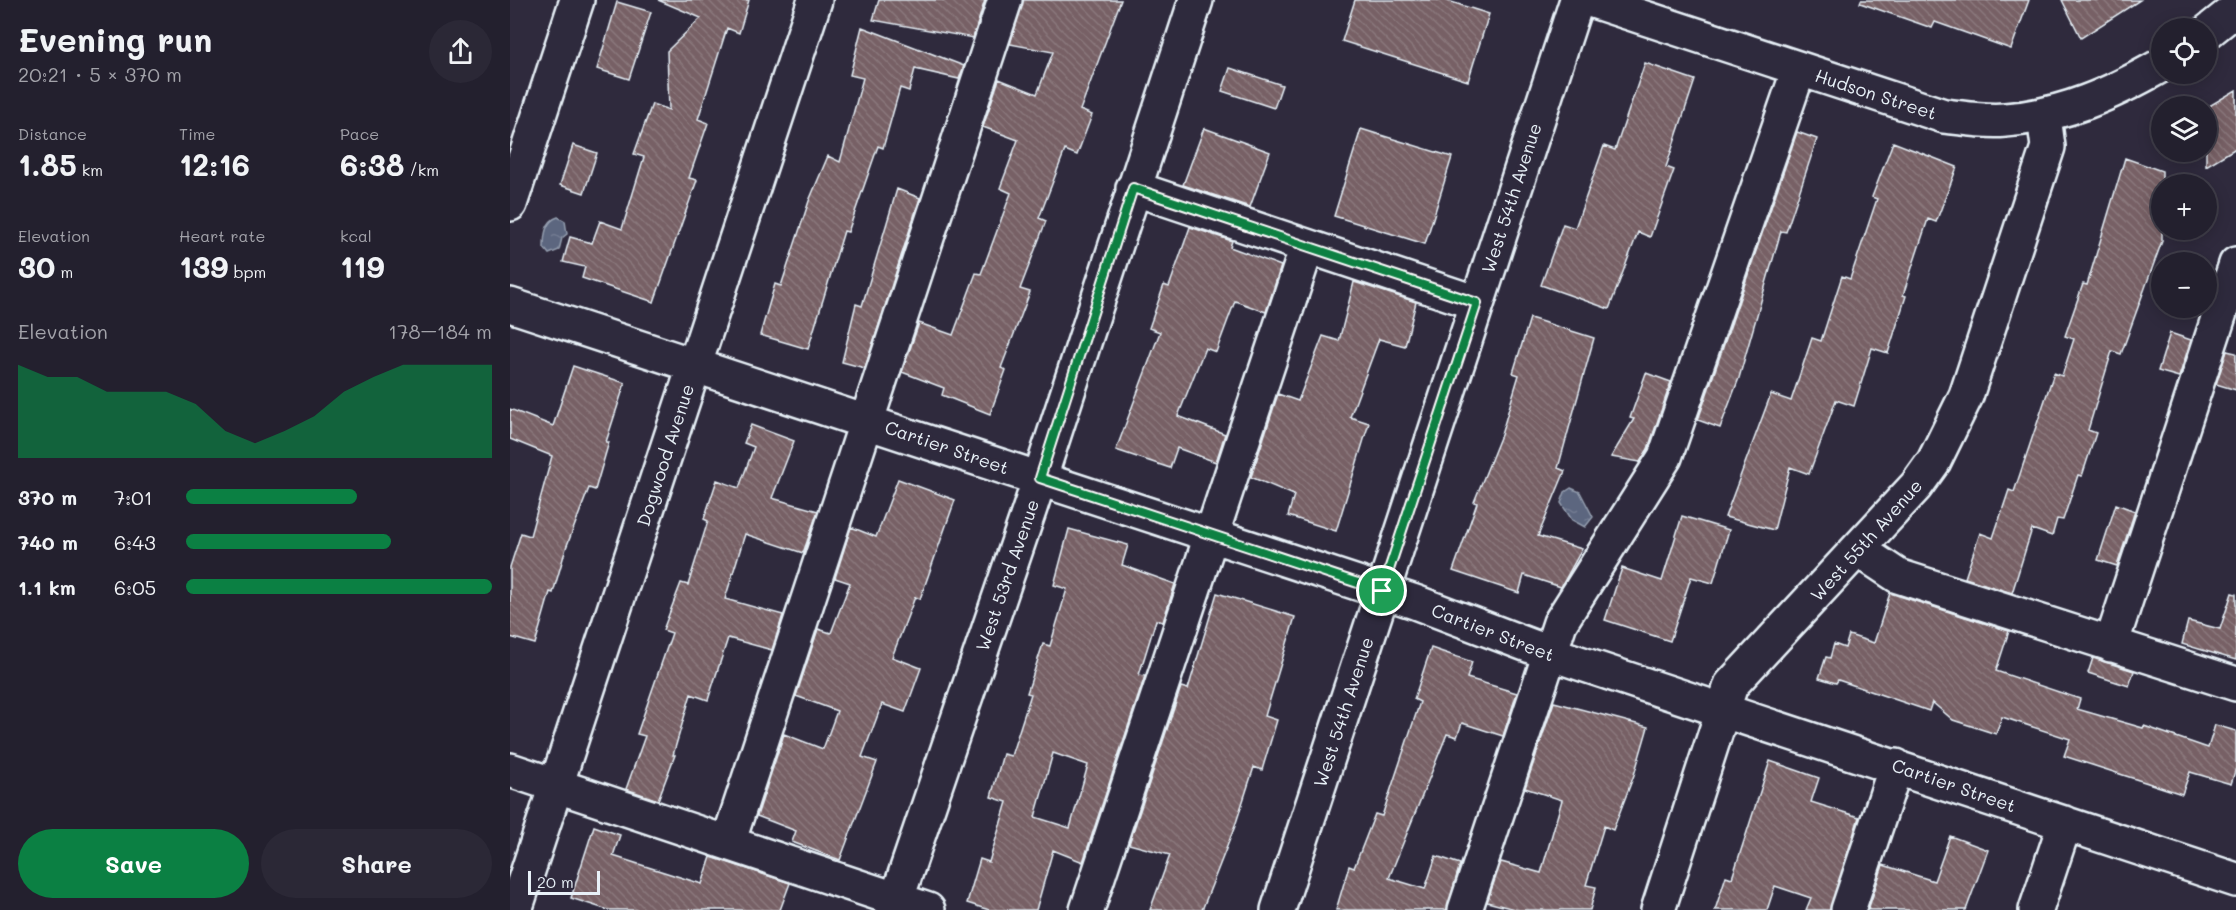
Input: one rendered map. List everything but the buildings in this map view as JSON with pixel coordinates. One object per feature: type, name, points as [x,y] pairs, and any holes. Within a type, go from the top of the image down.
[{"type":"street","points":[[510,204],[577,0]]},
{"type":"street","name":"Dogwood Avenue","points":[[515,910],[815,0]]},
{"type":"street","points":[[728,843],[1005,0]]},
{"type":"street","name":"West 53rd Avenue","points":[[894,905],[1040,478],[1196,0]]},
{"type":"street","name":"West 54th Avenue","points":[[1278,910],[1577,0]]},
{"type":"street","name":"Hudson Street","points":[[1590,0],[1944,116],[2002,120],[2044,116],[2109,94],[2151,71]]},
{"type":"street","points":[[2217,24],[2236,9]]},
{"type":"street","points":[[1465,910],[1560,623],[1665,457],[1799,69]]},
{"type":"street","name":"West 55th Avenue","points":[[1658,910],[1734,681],[1896,511],[1928,469],[1953,427],[1966,396],[2048,147],[2044,116]]},
{"type":"street","points":[[1133,188],[1477,303]]},
{"type":"street","points":[[1087,910],[1307,247]]},
{"type":"street","points":[[2111,645],[2236,264]]},
{"type":"street","name":"Cartier Street","points":[[510,305],[1382,591],[1549,653],[2236,880]]},
{"type":"street","points":[[1859,550],[1898,576],[2236,684]]},
{"type":"street","points":[[1848,910],[1896,766]]},
{"type":"street","points":[[510,770],[728,843],[894,905],[928,910]]},
{"type":"street","points":[[2036,910],[2065,823]]},
{"type":"water","points":[[558,217],[565,221],[567,234],[562,238],[559,250],[549,254],[544,248],[545,234],[550,222]]},
{"type":"water","points":[[1571,488],[1580,492],[1593,517],[1585,527],[1572,520],[1561,503],[1565,492]]},
{"type":"route","points":[[1133,188],[1477,303],[1382,591],[1040,478],[1133,188]]}]
